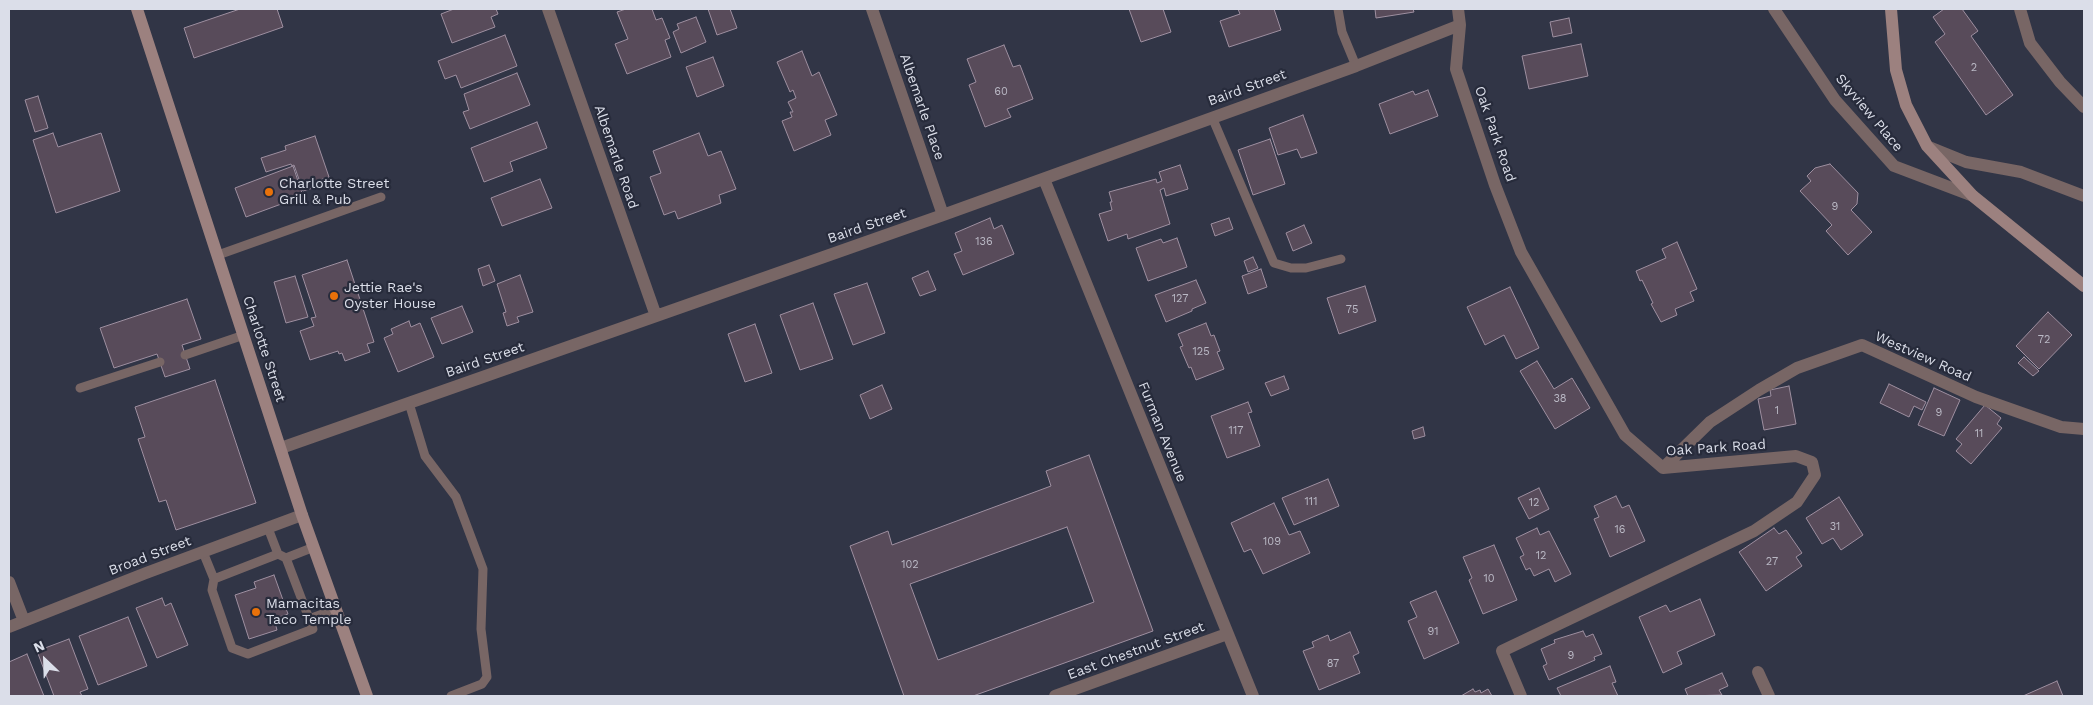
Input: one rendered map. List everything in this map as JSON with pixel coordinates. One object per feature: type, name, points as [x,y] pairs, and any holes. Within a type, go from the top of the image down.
[{"type":"street","name":"Charlotte Street","points":[[138,9],[302,515],[367,696]]},
{"type":"street","name":"Albemarle Road","points":[[548,9],[656,316]]},
{"type":"street","name":"Albemarle Place","points":[[872,9],[943,215]]},
{"type":"street","name":"Oak Park Road","points":[[1458,9],[1460,25],[1456,69],[1521,252],[1625,434],[1663,468],[1796,456],[1812,462],[1815,475],[1797,502],[1754,531],[1502,651],[1521,696]]},
{"type":"street","name":"Skyview Place","points":[[1774,9],[1835,100],[1894,166],[1973,196]]},
{"type":"street","points":[[1891,9],[1896,70],[1906,105],[1928,147],[1973,196],[2084,286]]},
{"type":"street","points":[[2020,9],[2030,43],[2060,82],[2084,107]]},
{"type":"street","name":"Baird Street","points":[[281,448],[1044,179],[1356,66],[1460,25]]},
{"type":"street","points":[[1928,147],[1966,162],[2021,172],[2084,196]]},
{"type":"street","name":"Furman Avenue","points":[[1044,179],[1253,696]]},
{"type":"street","name":"Westview Road","points":[[1663,468],[1710,422],[1759,390],[1797,368],[1862,345],[1976,397],[2062,427],[2084,429]]},
{"type":"street","name":"Broad Street","points":[[9,628],[302,515]]},
{"type":"street","points":[[9,582],[24,622]]},
{"type":"street","name":"East Chestnut Street","points":[[1055,696],[1227,634]]},
{"type":"street","points":[[1758,672],[1769,696]]},
{"type":"lane","points":[[1338,9],[1342,32],[1356,66]]},
{"type":"lane","points":[[1212,117],[1274,264],[1291,268],[1306,268],[1341,259]]},
{"type":"lane","points":[[218,256],[380,197]]},
{"type":"lane","points":[[185,354],[244,335]]},
{"type":"lane","points":[[80,388],[160,362]]},
{"type":"lane","points":[[409,403],[425,456],[456,497],[484,570],[481,628],[487,677],[482,684],[451,696]]},
{"type":"lane","points":[[203,552],[214,579],[212,590],[232,648],[248,654],[313,629],[268,528]]},
{"type":"lane","points":[[214,579],[314,547]]},
{"type":"lane","points":[[309,619],[336,609]]},
{"type":"building","points":[[240,9],[277,9],[283,27],[194,58],[184,28]]},
{"type":"building","points":[[454,9],[496,9],[498,14],[491,17],[495,27],[452,43],[441,14]]},
{"type":"building","points":[[626,9],[652,9],[656,20],[662,18],[670,38],[665,40],[671,57],[627,74],[615,44],[628,39],[617,12]]},
{"type":"building","points":[[708,9],[730,9],[737,28],[717,35]]},
{"type":"building","points":[[1129,9],[1163,9],[1171,32],[1141,42]]},
{"type":"building","points":[[1238,9],[1274,9],[1281,30],[1229,47],[1220,21],[1240,14]]},
{"type":"building","points":[[1375,9],[1413,9],[1414,12],[1376,18]]},
{"type":"building","points":[[1944,9],[1962,9],[1978,31],[1971,36],[2013,95],[1986,115],[1935,42],[1945,34],[1933,17]]},
{"type":"building","points":[[696,17],[706,42],[681,53],[673,32],[679,29],[677,24]]},
{"type":"building","points":[[1569,18],[1572,33],[1553,37],[1550,22]]},
{"type":"building","points":[[505,35],[517,66],[461,88],[456,75],[445,79],[438,61]]},
{"type":"building","points":[[1581,44],[1588,76],[1529,89],[1522,56]]},
{"type":"building","points":[[1004,45],[1013,67],[1020,65],[1033,99],[1007,109],[1011,117],[985,127],[969,85],[976,82],[967,59]]},
{"type":"building","points":[[802,51],[812,76],[819,72],[837,115],[825,120],[831,135],[794,151],[782,121],[792,117],[790,112],[793,112],[788,102],[796,98],[793,90],[790,92],[777,62]]},
{"type":"building","points":[[713,57],[724,86],[697,97],[686,67]]},
{"type":"building","points":[[517,73],[530,105],[470,129],[463,112],[469,110],[464,94]]},
{"type":"building","points":[[1428,90],[1438,116],[1390,134],[1379,104],[1413,91],[1415,95]]},
{"type":"building","points":[[38,96],[48,128],[35,132],[25,100]]},
{"type":"building","points":[[1303,115],[1317,153],[1301,158],[1297,149],[1278,155],[1269,128]]},
{"type":"building","points":[[537,122],[547,148],[510,162],[513,171],[484,182],[471,148]]},
{"type":"building","points":[[53,133],[58,147],[101,133],[120,191],[56,213],[33,140]]},
{"type":"building","points":[[699,133],[708,156],[721,151],[736,189],[719,195],[721,203],[678,219],[675,211],[664,215],[650,177],[661,173],[653,151]]},
{"type":"building","points":[[315,136],[329,177],[311,183],[313,188],[303,191],[294,165],[292,166],[291,164],[266,172],[261,158],[286,150],[285,146]]},
{"type":"building","points":[[1270,139],[1285,184],[1253,195],[1238,150]]},
{"type":"building","points":[[1830,164],[1858,193],[1857,204],[1851,210],[1872,232],[1848,255],[1826,231],[1832,225],[1800,191],[1811,181],[1807,176],[1815,168]]},
{"type":"building","points":[[1180,165],[1188,189],[1166,196],[1164,188],[1160,190],[1170,224],[1128,239],[1127,234],[1108,241],[1099,214],[1112,210],[1109,192],[1156,179],[1157,183],[1162,181],[1159,172]]},
{"type":"building","name":"Charlotte Street Grill & Pub","points":[[293,166],[303,196],[246,217],[235,188]]},
{"type":"building","points":[[540,179],[552,208],[502,226],[491,198]]},
{"type":"building","points":[[990,218],[994,229],[1002,225],[1014,254],[963,275],[954,254],[962,251],[955,233]]},
{"type":"building","points":[[1229,218],[1233,229],[1215,236],[1211,224]]},
{"type":"building","points":[[1304,225],[1312,243],[1293,251],[1286,233]]},
{"type":"building","points":[[1177,238],[1187,267],[1148,281],[1136,248],[1161,239],[1163,243]]},
{"type":"building","points":[[1677,242],[1697,289],[1690,292],[1694,301],[1675,309],[1677,315],[1661,322],[1636,271],[1666,258],[1662,249]]},
{"type":"building","points":[[1253,257],[1258,268],[1248,272],[1244,261]]},
{"type":"building","name":"Jettie Rae's Oyster House","points":[[347,260],[374,342],[367,344],[370,352],[345,361],[342,353],[339,354],[338,351],[310,360],[300,331],[314,326],[311,318],[316,317],[302,275]]},
{"type":"building","points":[[489,265],[495,281],[483,286],[478,269]]},
{"type":"building","points":[[1261,269],[1267,287],[1248,294],[1242,276]]},
{"type":"building","points":[[928,271],[936,290],[920,296],[912,278]]},
{"type":"building","points":[[520,275],[533,312],[517,317],[519,322],[507,326],[503,313],[506,312],[497,284]]},
{"type":"building","points":[[295,276],[308,317],[286,323],[274,282]]},
{"type":"building","points":[[1196,280],[1206,303],[1166,322],[1155,295]]},
{"type":"building","points":[[867,283],[885,333],[853,345],[834,294]]},
{"type":"building","points":[[1365,286],[1376,321],[1339,334],[1327,298]]},
{"type":"building","points":[[1510,287],[1539,348],[1516,359],[1504,335],[1485,345],[1467,307]]},
{"type":"building","points":[[187,299],[201,339],[182,345],[190,369],[165,377],[157,354],[114,368],[100,328]]},
{"type":"building","points":[[813,303],[833,359],[800,370],[780,315]]},
{"type":"building","points":[[462,306],[473,332],[442,344],[431,318]]},
{"type":"building","points":[[2048,312],[2072,335],[2039,369],[2016,346]]},
{"type":"building","points":[[409,321],[411,327],[420,323],[434,357],[398,372],[384,338],[393,334],[391,329]]},
{"type":"building","points":[[1206,323],[1211,336],[1214,335],[1220,351],[1217,352],[1224,369],[1196,380],[1180,347],[1183,346],[1178,334]]},
{"type":"building","points":[[755,324],[772,373],[745,382],[728,334]]},
{"type":"building","points":[[2024,357],[2039,371],[2033,376],[2018,363]]},
{"type":"building","points":[[1537,361],[1554,389],[1572,378],[1590,408],[1555,429],[1520,371]]},
{"type":"building","points":[[1284,376],[1289,389],[1271,396],[1265,383]]},
{"type":"building","points":[[215,380],[256,503],[176,530],[166,500],[159,502],[138,439],[145,437],[135,407]]},
{"type":"building","points":[[1889,384],[1926,402],[1922,410],[1914,406],[1909,417],[1880,403]]},
{"type":"building","points":[[882,385],[892,409],[870,419],[860,395]]},
{"type":"building","points":[[1789,386],[1796,424],[1764,430],[1758,399],[1771,396],[1770,390]]},
{"type":"building","points":[[1934,388],[1960,400],[1944,436],[1918,425]]},
{"type":"building","points":[[1248,402],[1252,412],[1248,413],[1260,446],[1227,458],[1211,416]]},
{"type":"building","points":[[1985,405],[2001,418],[1997,424],[2002,428],[1971,464],[1956,451],[1962,444],[1956,439]]},
{"type":"building","points":[[1423,427],[1425,436],[1414,439],[1412,431]]},
{"type":"building","points":[[1089,455],[1153,631],[973,696],[904,696],[850,546],[888,531],[892,545],[1051,486],[1046,471]],"holes":[[[1067,527],[1094,602],[938,660],[910,584]]]},
{"type":"building","points":[[1328,479],[1339,506],[1294,525],[1282,498]]},
{"type":"building","points":[[1539,488],[1549,509],[1529,519],[1518,498]]},
{"type":"building","points":[[1616,496],[1622,508],[1629,505],[1645,541],[1610,557],[1594,519],[1599,517],[1594,506]]},
{"type":"building","points":[[1839,497],[1863,535],[1841,550],[1833,538],[1822,544],[1806,518]]},
{"type":"building","points":[[1274,503],[1289,535],[1300,531],[1310,553],[1263,574],[1251,549],[1244,552],[1231,523]]},
{"type":"building","points":[[1537,528],[1540,535],[1549,531],[1571,574],[1555,582],[1549,569],[1534,576],[1530,568],[1526,570],[1520,557],[1524,555],[1516,538]]},
{"type":"building","points":[[1774,528],[1779,534],[1786,530],[1802,553],[1796,557],[1802,566],[1766,591],[1739,552]]},
{"type":"building","points":[[1494,545],[1517,600],[1483,614],[1469,580],[1472,578],[1463,557]]},
{"type":"building","points":[[274,575],[288,614],[274,619],[277,630],[249,639],[235,595],[256,588],[254,582]]},
{"type":"building","points":[[1436,591],[1459,643],[1424,659],[1408,621],[1417,617],[1410,602]]},
{"type":"building","points":[[162,598],[165,606],[171,603],[188,645],[157,658],[136,608]]},
{"type":"building","points":[[1700,599],[1715,635],[1677,652],[1682,664],[1663,673],[1639,617],[1666,605],[1670,612]]},
{"type":"building","points":[[128,617],[147,666],[98,685],[79,636]]},
{"type":"building","points":[[1583,631],[1586,637],[1593,634],[1602,654],[1594,657],[1595,660],[1549,680],[1543,666],[1547,664],[1541,649],[1555,643],[1554,640]]},
{"type":"building","points":[[1350,632],[1359,653],[1353,656],[1360,673],[1319,690],[1303,651],[1314,647],[1312,642],[1328,635],[1330,641]]},
{"type":"building","points":[[69,639],[88,689],[80,692],[82,696],[54,696],[37,651]]},
{"type":"building","points":[[27,654],[44,696],[9,696],[9,662]]},
{"type":"building","points":[[1610,666],[1616,682],[1612,683],[1618,696],[1561,696],[1557,688]]},
{"type":"building","points":[[1722,673],[1728,686],[1719,690],[1722,695],[1688,696],[1685,689]]},
{"type":"building","points":[[2057,681],[2063,696],[2023,696]]},
{"type":"building","points":[[1473,689],[1475,692],[1480,690],[1481,693],[1488,689],[1492,696],[1461,696]]},
{"type":"place","name":"Charlotte Street Grill & Pub","points":[[269,192]]},
{"type":"place","name":"Jettie Rae's Oyster House","points":[[334,296]]},
{"type":"place","name":"Mamacitas Taco Temple","points":[[256,612]]}]
